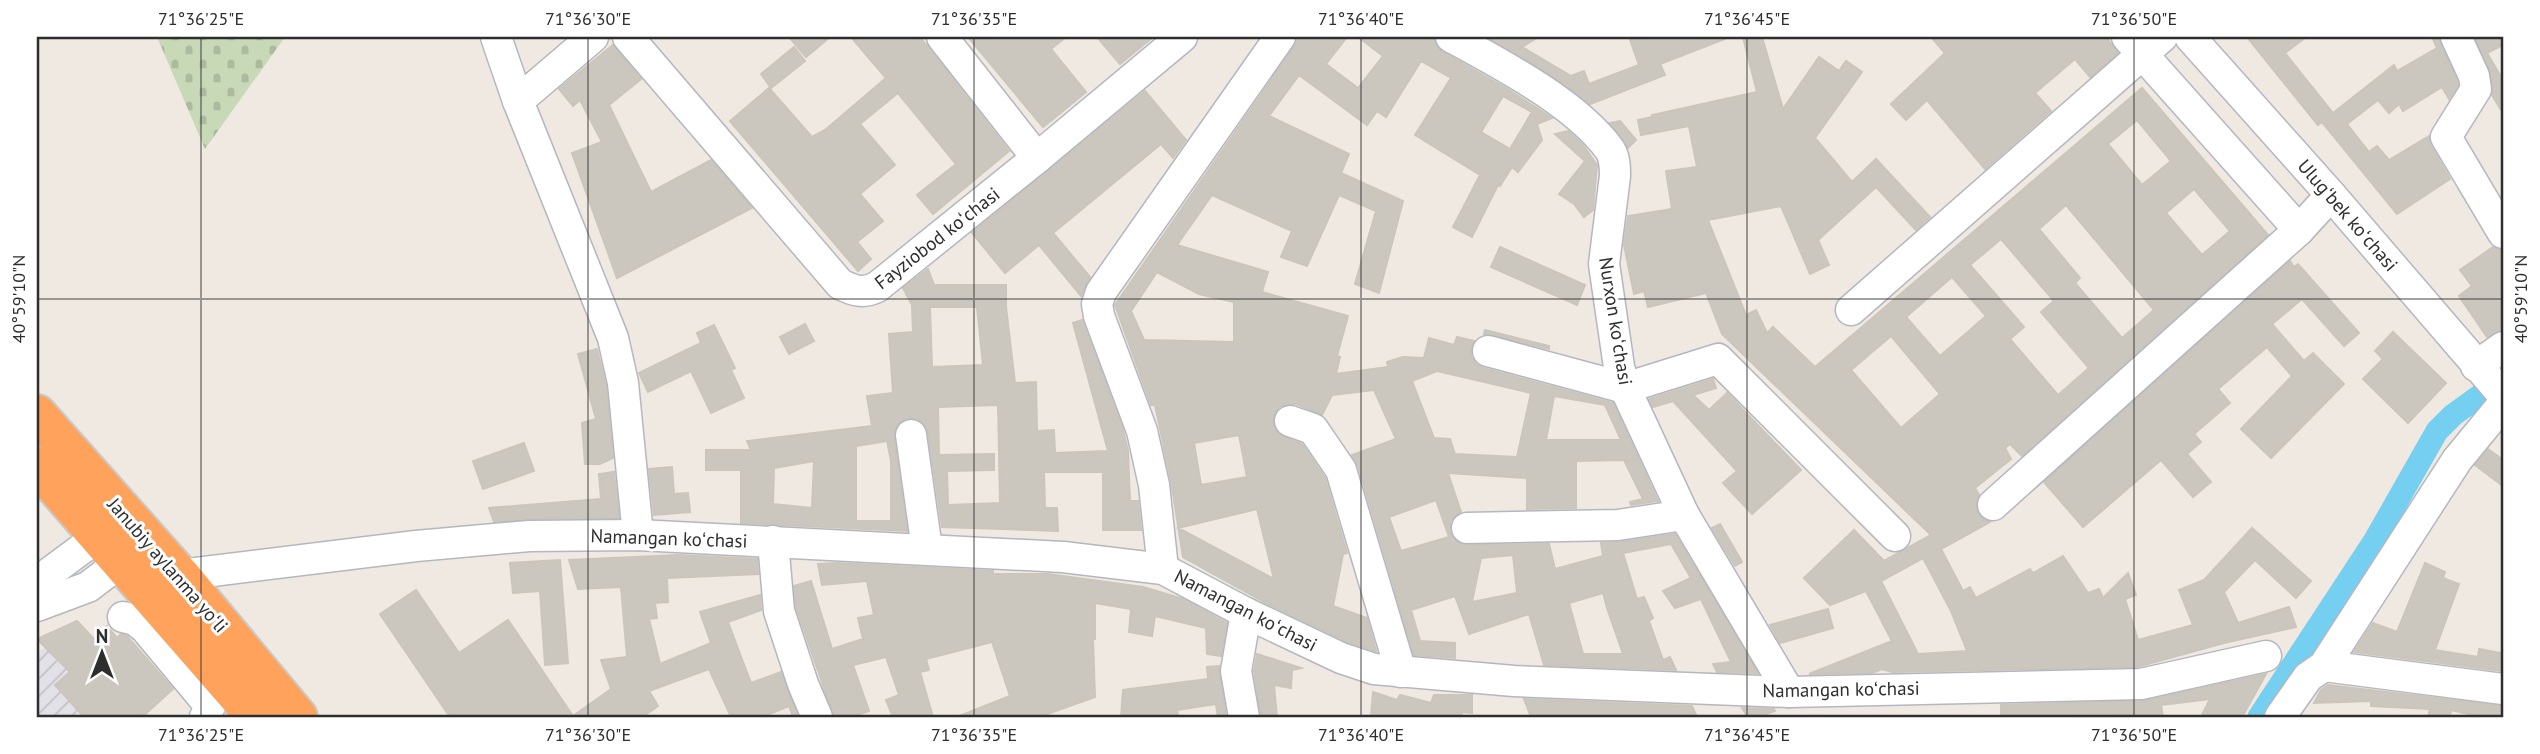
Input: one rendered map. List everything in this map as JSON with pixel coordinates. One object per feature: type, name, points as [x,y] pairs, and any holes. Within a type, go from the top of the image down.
[{"type":"highway","name":"Janubiy aylanma yoʻli","points":[[37,414],[180,575],[298,717]]},
{"type":"highway","name":"Janubiy aylanma yoʻli","points":[[37,466],[110,549],[214,704],[256,717]]},
{"type":"street","points":[[496,37],[612,338],[623,383],[638,535]]},
{"type":"street","points":[[519,101],[593,37]]},
{"type":"street","name":"Fayziobod koʻchasi","points":[[628,37],[840,284],[856,292],[869,291],[877,286],[1182,37]]},
{"type":"street","points":[[942,37],[1037,158]]},
{"type":"street","points":[[1163,569],[1154,485],[1142,431],[1099,316],[1097,304],[1101,292],[1280,37]]},
{"type":"street","name":"Nurxon koʻchasi","points":[[1451,37],[1561,102],[1612,152],[1615,176],[1604,264],[1619,367],[1625,387],[1684,515],[1789,692]]},
{"type":"street","name":"Ulugʻbek koʻchasi","points":[[2190,37],[2331,195],[2503,395]]},
{"type":"street","points":[[2456,37],[2474,76],[2476,89],[2446,137],[2503,233]]},
{"type":"street","points":[[1851,310],[2144,43],[2299,230]]},
{"type":"street","points":[[1993,505],[2299,230],[2331,195]]},
{"type":"street","points":[[2476,366],[2503,346]]},
{"type":"street","points":[[1488,351],[1625,387],[1718,359],[1895,536]]},
{"type":"street","points":[[2280,717],[2308,677],[2324,666],[2457,460],[2503,404]]},
{"type":"street","points":[[1290,421],[1313,429],[1341,470],[1401,672]]},
{"type":"street","points":[[911,435],[927,549]]},
{"type":"street","points":[[1466,528],[1618,525],[1684,515]]},
{"type":"street","points":[[37,606],[88,587],[110,549],[136,527]]},
{"type":"street","name":"Namangan koʻchasi","points":[[180,575],[528,536],[638,535],[1063,557],[1163,569],[1246,613],[1341,658],[1374,669],[1514,681],[1789,692],[2141,684],[2266,656]]},
{"type":"street","points":[[773,541],[779,611],[817,717]]},
{"type":"street","points":[[40,574],[110,549]]},
{"type":"street","points":[[1244,717],[1236,671],[1246,613]]},
{"type":"street","points":[[123,617],[135,620],[145,628],[214,704]]},
{"type":"street","points":[[2324,666],[2503,689]]},
{"type":"shaded area","points":[[70,630],[151,717],[37,717],[37,653]]},
{"type":"green space","points":[[157,37],[285,37],[205,149]]},
{"type":"building","points":[[789,37],[830,37],[806,57]]},
{"type":"building","points":[[851,37],[920,37],[1009,151],[933,214],[917,195],[956,164],[898,93],[860,124],[895,165],[860,194],[883,221],[857,242],[871,259],[858,271],[730,121],[769,88],[812,137],[825,130],[886,78]]},
{"type":"building","points":[[968,37],[1066,37],[1051,49],[1086,92],[1043,127]]},
{"type":"building","points":[[1097,37],[1153,37],[1120,64]]},
{"type":"building","points":[[1298,37],[1347,37],[1326,64],[1358,88],[1383,56],[1358,37],[1434,37],[1436,46],[1443,52],[1552,118],[1537,124],[1542,140],[1518,172],[1512,167],[1500,186],[1498,185],[1472,237],[1453,227],[1480,175],[1415,135],[1451,78],[1421,61],[1386,117],[1377,111],[1367,125],[1299,75],[1269,116],[1349,154],[1341,173],[1403,201],[1379,293],[1355,284],[1376,211],[1339,195],[1307,266],[1281,257],[1292,231],[1212,195],[1177,245],[1268,272],[1262,292],[1348,316],[1337,356],[1340,357],[1336,374],[1388,367],[1387,362],[1403,357],[1424,358],[1429,338],[1454,345],[1457,337],[1474,341],[1471,356],[1476,364],[1483,368],[1613,403],[1658,501],[1631,505],[1630,502],[1643,499],[1624,460],[1576,461],[1576,508],[1527,509],[1527,478],[1448,473],[1461,512],[1451,520],[1452,536],[1458,543],[1467,545],[1549,544],[1555,569],[1603,556],[1601,543],[1675,534],[1758,673],[1717,672],[1713,664],[1731,662],[1701,599],[1675,608],[1663,591],[1691,578],[1671,544],[1623,553],[1637,599],[1644,597],[1653,618],[1649,621],[1663,660],[1670,657],[1676,670],[1544,665],[1529,614],[1469,634],[1455,596],[1411,610],[1420,641],[1455,643],[1455,658],[1414,655],[1358,465],[1352,455],[1396,439],[1374,390],[1332,395],[1322,415],[1296,404],[1286,404],[1279,407],[1273,424],[1277,433],[1302,444],[1325,478],[1347,553],[1343,554],[1333,606],[1367,618],[1376,651],[1348,642],[1266,603],[1183,557],[1155,405],[1151,405],[1115,305],[1294,47]],"holes":[[[1503,96],[1532,112],[1510,149],[1481,132]],[[1157,272],[1199,294],[1234,302],[1234,342],[1144,340],[1131,311]],[[1437,371],[1531,393],[1517,457],[1455,454],[1450,439],[1434,438],[1412,381]],[[1554,396],[1605,405],[1621,440],[1546,440]],[[1239,435],[1247,477],[1201,485],[1194,443]],[[1436,500],[1449,537],[1401,551],[1389,517]],[[1257,509],[1274,579],[1178,528]],[[1513,555],[1517,593],[1472,602],[1481,558]],[[1603,593],[1623,654],[1583,654],[1569,603]]]},
{"type":"building","points":[[1487,37],[1538,37],[1522,47],[1571,76],[1584,71],[1589,84],[1639,65],[1629,37],[1727,38],[1660,64],[1665,75],[1590,104],[1546,72]]},
{"type":"building","points":[[1743,37],[1762,37],[1783,109],[1819,57],[1839,71],[1846,61],[1862,72],[1815,138],[1852,182],[1876,159],[1930,217],[1916,230],[1876,187],[1818,240],[1829,265],[1810,274],[1781,206],[1708,220],[1746,315],[1756,310],[1767,333],[1773,327],[1815,367],[2142,88],[2268,235],[2022,456],[2010,444],[2005,448],[2011,459],[1975,488],[1979,495],[1976,509],[1981,517],[1990,522],[1941,549],[1963,591],[1970,587],[1976,598],[2030,569],[2033,573],[2063,556],[2088,593],[2099,589],[2103,598],[2128,573],[2136,595],[2125,599],[2138,640],[2193,625],[2179,590],[2204,580],[2252,528],[2311,581],[2296,598],[2255,560],[2224,592],[2238,623],[2289,607],[2296,627],[2137,667],[1892,672],[1882,669],[1872,673],[1809,674],[1892,641],[1866,591],[1830,605],[1804,578],[1854,530],[1884,561],[1931,535],[1722,334],[1706,293],[1648,307],[1644,291],[1634,294],[1624,245],[1628,216],[1672,209],[1666,171],[1697,167],[1689,126],[1641,135],[1638,120],[1757,92]],"holes":[[[2137,120],[2171,161],[2142,185],[2108,144]],[[2194,189],[2230,231],[2202,255],[2166,213]],[[2066,205],[2154,310],[2122,338],[2075,283],[2080,278],[2039,229]],[[2001,239],[2054,301],[2041,312],[2089,368],[2058,395],[2010,339],[2024,327],[1970,265]],[[1952,277],[1986,316],[1940,356],[1906,317]],[[1891,336],[1940,394],[1901,428],[1851,370]],[[1923,558],[1951,611],[1967,651],[1918,654],[1881,581]]]},
{"type":"building","points":[[1931,37],[2106,37],[2118,53],[2090,77],[2075,59],[2035,93],[2051,111],[1985,169],[1927,100],[1906,120],[1891,104],[1945,53]]},
{"type":"building","points":[[2247,37],[2306,37],[2285,53],[2333,113],[2394,65],[2397,71],[2437,48],[2432,37],[2439,37],[2458,85],[2449,99],[2442,87],[2403,111],[2399,104],[2389,113],[2378,100],[2347,124],[2369,152],[2377,146],[2389,160],[2429,136],[2431,146],[2450,179],[2397,214],[2322,122],[2318,125]]},
{"type":"building","points":[[2475,37],[2503,37],[2503,45],[2487,53],[2503,80],[2503,113],[2492,95],[2491,73]]},
{"type":"building","points":[[613,45],[641,79],[609,105],[651,192],[711,160],[752,208],[617,278],[572,153],[602,142],[580,100],[573,106],[559,89]]},
{"type":"building","points":[[794,47],[805,61],[771,88],[761,74]]},
{"type":"building","points":[[1145,91],[1186,140],[1173,158],[1161,144],[1053,233],[1090,277],[1081,296],[1039,245],[1005,273],[972,233]]},
{"type":"building","points":[[1620,121],[1636,140],[1628,148],[1610,123]]},
{"type":"building","points":[[1568,131],[1583,145],[1597,165],[1593,210],[1584,217],[1574,204],[1559,194],[1585,161],[1555,134]]},
{"type":"building","points":[[1500,247],[1585,285],[1577,305],[1491,267]]},
{"type":"building","points":[[2493,247],[2503,250],[2503,330],[2487,337],[2459,296],[2472,286],[2460,270]]},
{"type":"building","points":[[2290,261],[2294,267],[2298,264],[2359,333],[2344,346],[2302,299],[2272,324],[2304,361],[2313,353],[2344,384],[2271,458],[2241,429],[2292,376],[2267,347],[2218,389],[2230,403],[2194,434],[2201,442],[2187,454],[2211,482],[2193,497],[2161,460],[2083,527],[2044,482]]},
{"type":"building","points":[[928,269],[934,285],[1006,285],[1015,383],[1036,382],[1037,431],[1054,430],[1055,453],[1108,451],[1073,323],[1082,320],[1123,430],[1128,451],[1130,501],[1138,501],[1141,530],[1103,530],[1103,472],[1044,472],[1045,508],[1057,508],[1058,531],[942,527],[928,432],[918,419],[909,418],[895,428],[894,437],[907,531],[741,523],[741,470],[706,470],[706,450],[751,450],[747,441],[872,426],[867,396],[893,393],[889,334],[913,332],[912,305],[903,288]],"holes":[[[930,307],[977,307],[983,365],[932,367]],[[998,405],[1000,503],[948,505],[947,471],[994,470],[994,454],[939,455],[938,407]],[[887,441],[891,461],[891,521],[856,521],[856,446]],[[814,461],[812,508],[773,504],[774,468]]]},
{"type":"building","points":[[805,324],[814,341],[789,354],[780,337]]},
{"type":"building","points":[[714,325],[735,368],[731,370],[744,398],[711,413],[691,371],[648,392],[639,373],[701,343],[697,333]]},
{"type":"building","points":[[1485,330],[1549,346],[1549,349],[1484,334]]},
{"type":"building","points":[[2393,332],[2446,383],[2408,423],[2363,379],[2383,359],[2375,351]]},
{"type":"building","points":[[597,349],[606,386],[613,458],[600,464],[585,464],[582,423],[596,419],[578,354]]},
{"type":"building","points":[[1713,379],[1716,388],[1693,395],[1709,410],[1727,393],[1801,470],[1752,514],[1723,483],[1737,471],[1673,401],[1653,407],[1649,399]]},
{"type":"building","points":[[524,443],[534,471],[483,489],[473,461]]},
{"type":"building","points":[[2488,449],[2503,460],[2503,486],[2475,465]]},
{"type":"building","points":[[672,467],[674,494],[688,493],[690,512],[654,515],[649,469]]},
{"type":"building","points":[[614,472],[619,518],[494,522],[489,508],[601,499],[599,474]]},
{"type":"building","points":[[1720,524],[1742,562],[1735,566],[1712,528]]},
{"type":"building","points":[[679,555],[757,559],[758,574],[667,578],[668,602],[655,603],[657,618],[649,619],[660,664],[711,643],[700,612],[760,595],[761,610],[728,622],[751,683],[781,672],[798,717],[793,717],[789,706],[762,717],[731,717],[709,669],[649,691],[658,706],[642,717],[450,717],[380,614],[416,590],[459,653],[508,620],[573,716],[611,689],[601,660],[627,657],[621,587],[578,589],[569,560]]},
{"type":"building","points":[[560,560],[568,663],[545,665],[540,591],[513,593],[510,563]]},
{"type":"building","points":[[2425,563],[2445,572],[2443,578],[2459,584],[2435,650],[2478,657],[2479,649],[2501,653],[2503,671],[2354,652],[2373,623],[2397,632]]},
{"type":"building","points":[[818,564],[993,571],[993,574],[1048,574],[1143,587],[1183,599],[1227,623],[1221,656],[1207,654],[1206,628],[1155,616],[1152,636],[1129,632],[1131,609],[1095,603],[1095,697],[1047,714],[1049,717],[957,717],[1010,696],[992,642],[926,659],[929,670],[920,672],[933,717],[893,717],[886,700],[899,695],[886,657],[853,665],[869,711],[852,717],[834,717],[796,607],[794,586],[811,581],[832,649],[863,639],[858,618],[874,615],[867,581],[822,585]]},
{"type":"building","points":[[1828,609],[1833,628],[1780,643],[1770,625]]},
{"type":"building","points":[[77,621],[94,639],[107,626],[117,638],[121,634],[127,636],[173,689],[142,717],[84,717],[55,685],[70,672],[37,639]]},
{"type":"building","points":[[1257,654],[1301,668],[1292,670],[1291,688],[1274,685],[1277,717],[1261,717],[1254,671]]},
{"type":"building","points":[[1219,666],[1226,717],[1218,717],[1216,704],[1177,710],[1178,717],[1121,717],[1123,690],[1208,679],[1207,667]]},
{"type":"building","points":[[2266,674],[2242,717],[2201,717],[2210,699],[2161,705],[2163,717],[2001,717],[2001,705],[2142,701]]},
{"type":"building","points":[[2328,685],[2503,706],[2503,717],[2481,717],[2451,710],[2450,717],[2428,717],[2430,709],[2371,706],[2371,701],[2314,703],[2321,690]]},
{"type":"building","points":[[1373,692],[1397,700],[1400,695],[1431,703],[1434,695],[1472,695],[1472,713],[1462,712],[1461,717],[1371,717]]},
{"type":"building","points":[[1524,699],[1692,706],[1697,717],[1531,717]]},
{"type":"building","points":[[1742,708],[1775,711],[1758,717],[1748,717]]},
{"type":"waterway","points":[[2259,717],[2375,540],[2437,431],[2453,415],[2503,379]]}]
